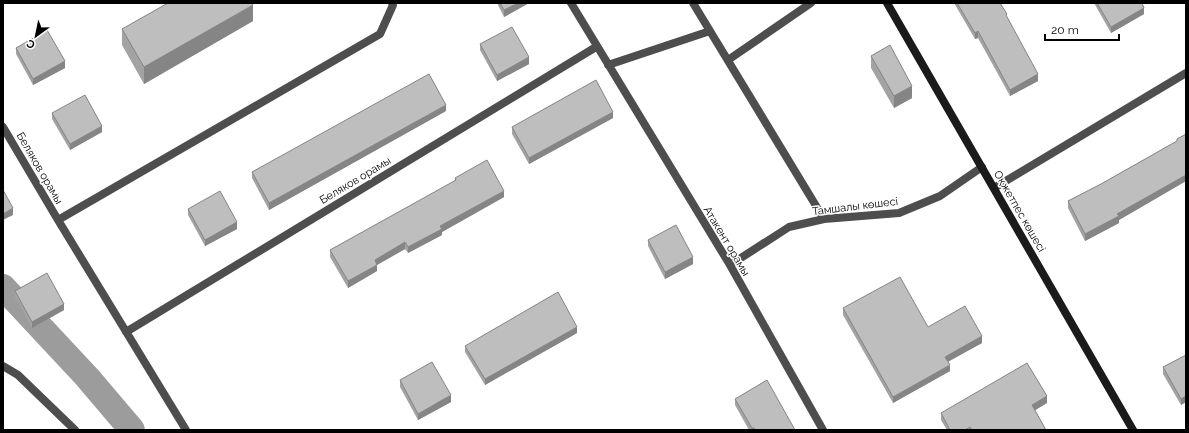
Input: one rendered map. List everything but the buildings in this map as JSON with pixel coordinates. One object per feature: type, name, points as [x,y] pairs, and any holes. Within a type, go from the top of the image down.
[{"type":"street","name":"Беляков орамы","points":[[58,220],[380,34],[393,5],[392,3]]},
{"type":"street","name":"Атакент орамы","points":[[571,3],[730,265],[823,430]]},
{"type":"street","points":[[693,3],[824,219]]},
{"type":"street","points":[[728,60],[811,3]]},
{"type":"street","name":"Оқжетпес көшесі","points":[[887,3],[1133,430]]},
{"type":"street","points":[[608,65],[710,31]]},
{"type":"street","name":"Беляков орамы","points":[[126,332],[596,46]]},
{"type":"street","points":[[994,188],[1186,73]]},
{"type":"street","name":"Беляков орамы","points":[[3,127],[186,430]]},
{"type":"street","name":"Тамшалы көшесі","points":[[730,265],[789,227],[824,219],[899,213],[940,196],[982,167]]},
{"type":"street","points":[[3,366],[18,375],[75,430]]},
{"type":"waterway","points":[[3,287],[87,377],[132,430]]}]
